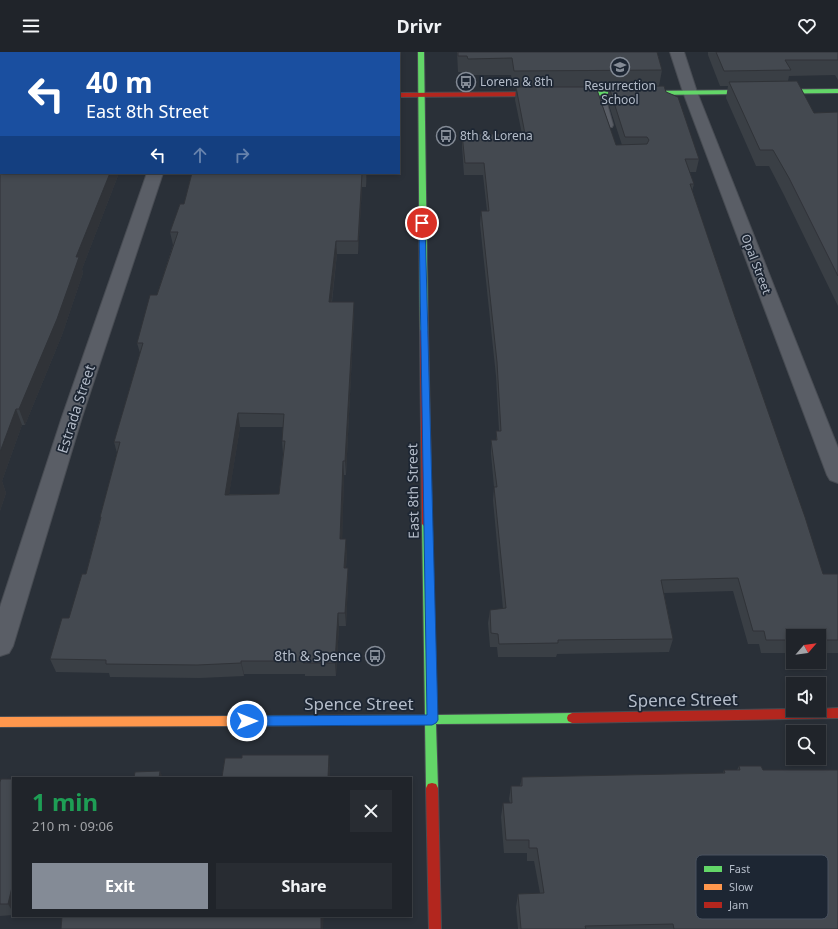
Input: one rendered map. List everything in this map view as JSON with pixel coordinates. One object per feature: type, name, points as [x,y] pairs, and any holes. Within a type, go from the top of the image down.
[{"type":"main road","name":"East 8th Street","points":[[421,52],[420,94],[435,929]]},
{"type":"main road","points":[[400,95],[838,91]]},
{"type":"main road","name":"Spence Street","points":[[0,722],[432,720],[838,713]]},
{"type":"street","name":"Opal Street","points":[[677,52],[690,92],[838,475]]},
{"type":"street","name":"Estrada Street","points":[[0,646],[72,417],[155,174]]},
{"type":"lane","points":[[599,93],[611,132]]},
{"type":"building","points":[[458,52],[657,52],[662,70],[514,71],[512,58],[468,59],[467,56],[458,56]]},
{"type":"building","points":[[716,52],[838,52],[838,60],[785,60],[791,70],[724,71]]},
{"type":"building","points":[[797,81],[814,113],[838,112],[838,276],[789,178],[773,150],[760,150],[729,82]]},
{"type":"building","points":[[664,86],[666,92],[678,97],[699,159],[685,159],[694,184],[690,184],[805,517],[823,574],[838,574],[838,640],[826,640],[826,629],[786,629],[786,640],[766,640],[764,631],[753,631],[738,578],[661,580],[673,639],[558,640],[558,643],[499,644],[498,634],[491,633],[490,610],[506,608],[494,487],[497,487],[491,440],[497,440],[496,431],[501,431],[497,362],[481,211],[489,211],[484,163],[465,163],[462,134],[525,134],[516,87],[596,87],[616,145],[647,144],[649,140],[647,137],[625,137],[609,87]]},
{"type":"building","points":[[0,174],[110,174],[76,257],[79,257],[57,319],[19,409],[16,409],[0,452]]},
{"type":"building","points":[[192,174],[362,174],[358,241],[336,241],[329,302],[354,302],[345,461],[343,461],[340,539],[346,539],[344,568],[348,568],[345,613],[338,613],[335,663],[303,663],[304,661],[241,661],[241,663],[197,665],[106,664],[106,660],[50,659],[62,618],[69,618],[82,574],[86,574],[120,442],[114,442],[143,343],[137,343],[150,295],[157,295],[178,232],[170,232],[180,204],[184,204]],"holes":[[[238,413],[284,414],[282,441],[285,441],[279,494],[225,495]]]},
{"type":"building","points":[[242,755],[329,755],[328,777],[222,777],[225,758],[242,758]]},
{"type":"building","points":[[739,766],[761,766],[763,770],[838,770],[838,929],[674,929],[673,924],[585,926],[586,929],[521,929],[518,894],[544,893],[537,848],[529,848],[529,840],[506,840],[503,803],[512,803],[511,786],[522,786],[522,777],[725,773],[724,770],[740,770]]},
{"type":"building","points":[[160,771],[159,777],[134,777],[135,772]]},
{"type":"building","points":[[1,779],[12,779],[12,887],[8,904],[0,904]]},
{"type":"building","points":[[62,917],[321,917],[321,929],[61,929]]},
{"type":"traffic: fast","points":[[421,52],[424,331]]},
{"type":"traffic: fast","points":[[558,94],[838,91]]},
{"type":"traffic: fast","points":[[427,524],[432,788]]},
{"type":"traffic: fast","points":[[240,721],[572,718]]},
{"type":"traffic: slow","points":[[0,722],[240,721]]},
{"type":"traffic: jam","points":[[400,95],[558,94]]},
{"type":"traffic: jam","points":[[424,331],[427,524]]},
{"type":"traffic: jam","points":[[572,718],[838,713]]},
{"type":"traffic: jam","points":[[432,788],[435,929]]},
{"type":"place","name":"Resurrection School","points":[[620,67]]},
{"type":"place","name":"Lorena & 8th","points":[[466,82]]},
{"type":"place","name":"8th & Lorena","points":[[446,136]]},
{"type":"place","name":"8th & Spence","points":[[375,656]]},
{"type":"route","points":[[247,721],[432,720],[422,223]]}]
